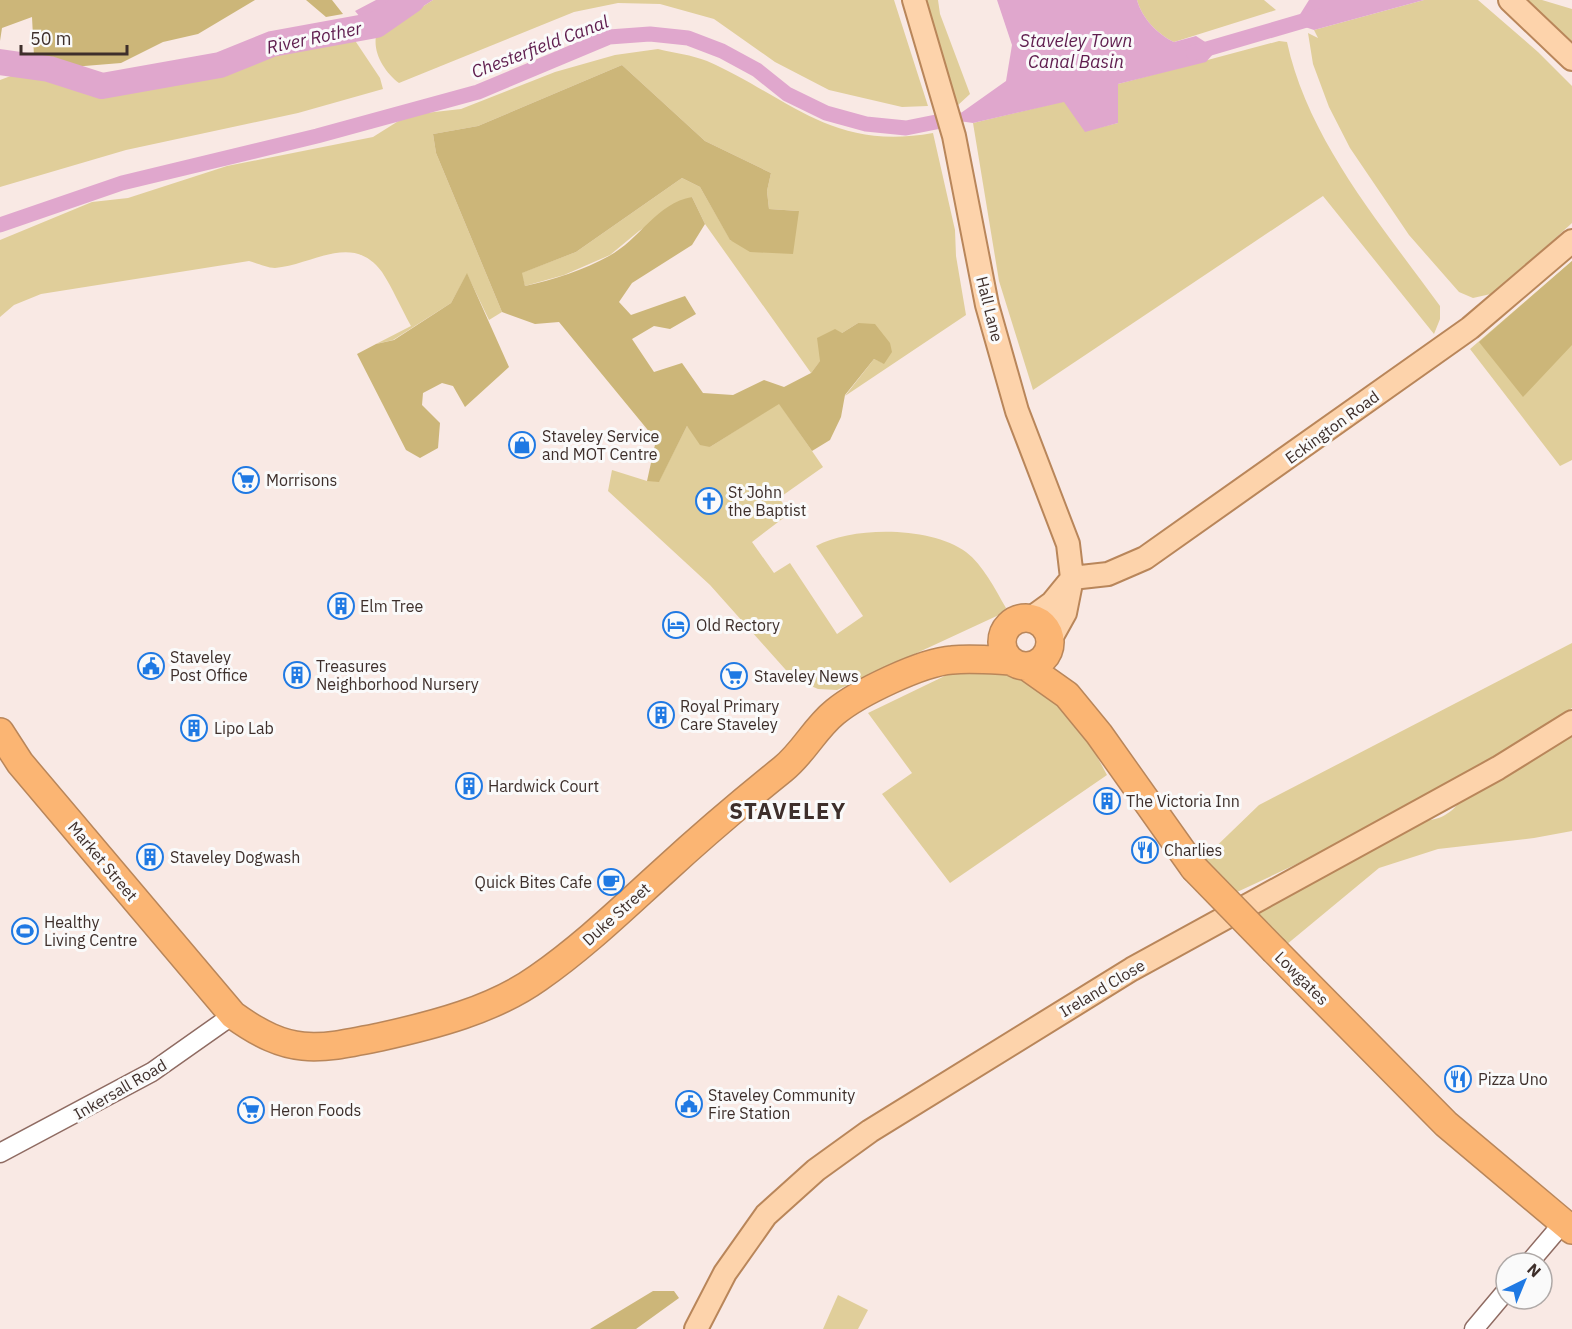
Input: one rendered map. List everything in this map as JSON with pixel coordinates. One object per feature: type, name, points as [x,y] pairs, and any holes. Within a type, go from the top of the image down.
[{"type":"highway","points":[[1030,619],[1044,626],[1049,645],[1040,661],[1014,654],[1012,623],[1030,619]]},
{"type":"highway","name":"Lowgates","points":[[1049,645],[1067,695]]},
{"type":"highway","name":"Lowgates","points":[[1014,654],[1067,695],[1099,734],[1194,868],[1446,1124],[1568,1226]]},
{"type":"highway","name":"Duke Street","points":[[233,1015],[270,1038],[296,1047],[319,1049],[436,1023],[507,996],[537,979],[613,918],[708,831],[796,757],[820,726],[836,711],[902,675],[952,660],[1014,654]]},
{"type":"highway","name":"Market Street","points":[[0,732],[20,763],[233,1015]]},
{"type":"main road","name":"Hall Lane","points":[[907,0],[923,35]]},
{"type":"main road","name":"Hall Lane","points":[[914,0],[954,136],[987,304],[1017,411],[1068,544],[1072,578],[1065,613],[1049,645]]},
{"type":"main road","points":[[1510,0],[1572,59]]},
{"type":"main road","name":"Eckington Road","points":[[1072,578],[1108,574],[1145,558],[1470,328],[1572,241]]},
{"type":"main road","points":[[1030,619],[1052,603],[1072,578]]},
{"type":"main road","name":"Ireland Close","points":[[696,1329],[725,1273],[766,1215],[816,1170],[870,1131],[1131,969],[1498,768],[1572,722]]},
{"type":"street","name":"Inkersall Road","points":[[0,1153],[152,1072],[233,1015]]},
{"type":"street","points":[[1542,1251],[1568,1226]]},
{"type":"street","points":[[1474,1329],[1494,1305]]},
{"type":"shaded area","points":[[0,0],[255,0],[198,34],[163,42],[121,63],[72,67],[34,56],[32,17],[2,28],[0,41]]},
{"type":"shaded area","points":[[306,0],[332,0],[343,14],[326,17]]},
{"type":"shaded area","points":[[433,0],[894,0],[928,106],[902,107],[829,90],[775,62],[714,19],[660,4],[618,3],[574,12],[399,83],[389,74],[378,56],[376,36]]},
{"type":"shaded area","points":[[923,0],[938,0],[940,14],[970,94],[957,106]]},
{"type":"shaded area","points":[[1137,0],[1264,0],[1276,10],[1174,42],[1151,25],[1142,13]]},
{"type":"shaded area","points":[[1424,0],[1478,0],[1538,52],[1572,86],[1572,223],[1495,293],[1473,298],[1459,292],[1409,235],[1350,148],[1329,107],[1313,64],[1308,33],[1318,38],[1314,30]]},
{"type":"shaded area","points":[[1522,0],[1542,0],[1572,9],[1572,45]]},
{"type":"shaded area","points":[[352,36],[380,78],[383,89],[298,113],[126,150],[0,187],[0,80],[24,71],[80,89],[99,91],[118,89],[245,63],[280,49]]},
{"type":"shaded area","points":[[1279,41],[1287,42],[1297,78],[1329,148],[1372,213],[1440,306],[1440,319],[1434,334],[1323,196],[1033,390],[999,281],[973,123],[1065,101],[1085,131],[1118,123],[1118,84]]},
{"type":"shaded area","points":[[658,49],[707,61],[814,118],[839,128],[867,135],[897,137],[933,133],[955,230],[956,256],[966,315],[845,396],[874,359],[883,363],[858,323],[842,333],[811,373],[705,224],[692,197],[639,231],[610,255],[564,275],[525,286],[521,273],[576,252],[682,178],[700,187],[731,241],[799,211],[769,209],[767,191],[771,173],[705,141],[622,65],[478,126],[433,134],[436,153],[502,312],[489,320],[467,274],[451,303],[393,340],[376,344],[411,326],[382,272],[371,260],[358,254],[345,252],[275,268],[249,261],[41,294],[14,305],[0,317],[0,240],[92,202],[128,198],[227,166],[373,137],[408,115],[461,109],[555,72],[615,55]]},
{"type":"shaded area","points":[[622,65],[705,141],[771,173],[767,191],[769,209],[799,211],[793,254],[750,252],[730,240],[700,187],[682,178],[576,252],[522,273],[525,286],[568,274],[609,256],[630,241],[658,214],[692,197],[705,224],[692,245],[632,283],[619,302],[631,315],[685,296],[696,314],[670,329],[654,326],[632,339],[654,372],[682,363],[703,393],[733,395],[764,380],[784,387],[811,373],[820,361],[817,338],[835,329],[842,333],[858,323],[875,324],[890,343],[892,352],[884,364],[874,359],[845,395],[841,417],[830,440],[812,451],[779,404],[710,447],[700,445],[687,426],[659,482],[647,481],[656,440],[559,322],[535,324],[502,312],[436,153],[433,134],[478,126]]},
{"type":"shaded area","points":[[1572,261],[1572,460],[1560,466],[1470,349]]},
{"type":"shaded area","points":[[1572,261],[1572,345],[1523,397],[1479,342]]},
{"type":"shaded area","points":[[467,273],[509,367],[465,407],[453,386],[442,383],[423,393],[422,405],[440,423],[438,448],[420,458],[406,450],[357,354],[376,344],[394,340],[451,303]]},
{"type":"shaded area","points":[[779,403],[823,467],[779,498],[790,513],[752,542],[774,573],[790,563],[837,634],[863,616],[816,546],[831,539],[870,532],[913,533],[933,537],[951,543],[966,552],[983,570],[1006,608],[1001,614],[837,690],[818,689],[793,678],[710,585],[608,491],[612,470],[647,481],[659,481],[687,426],[710,447]]},
{"type":"shaded area","points":[[1572,643],[1572,708],[1521,744],[1331,848],[1235,893],[1202,860],[1259,805]]},
{"type":"shaded area","points":[[953,672],[1019,673],[1052,699],[1087,738],[1107,775],[950,883],[882,794],[912,773],[868,713]]},
{"type":"shaded area","points":[[1572,733],[1572,831],[1534,838],[1438,849],[1379,868],[1286,945],[1255,914],[1422,820],[1445,815],[1461,799]]},
{"type":"shaded area","points":[[653,1291],[674,1291],[679,1298],[636,1329],[590,1329]]},
{"type":"shaded area","points":[[838,1295],[868,1310],[858,1329],[823,1329]]},
{"type":"water","points":[[376,0],[433,0],[376,36],[355,11]]},
{"type":"water","name":"Staveley Town Canal Basin","points":[[997,0],[1137,0],[1146,19],[1162,35],[1174,42],[1196,36],[1210,45],[1213,54],[1206,62],[1118,84],[1118,123],[1085,132],[1064,102],[973,123],[959,121],[958,115],[1006,81],[1012,45]]},
{"type":"water","points":[[1309,0],[1424,0],[1314,30],[1302,26],[1299,16]]},
{"type":"waterway","name":"River Rother","points":[[0,62],[49,69],[102,86],[220,65],[272,44],[376,25],[412,0]]},
{"type":"waterway","points":[[1193,53],[1320,16]]},
{"type":"waterway","name":"Chesterfield Canal","points":[[0,225],[122,183],[317,136],[478,92],[609,37],[650,34],[688,38],[722,51],[757,70],[787,94],[826,113],[866,124],[906,128],[956,118]]},
{"type":"place","name":"Staveley Service and MOT Centre","points":[[522,445]]},
{"type":"place","name":"Morrisons","points":[[246,480]]},
{"type":"place","name":"St John the Baptist","points":[[709,501]]},
{"type":"place","name":"Elm Tree","points":[[341,606]]},
{"type":"place","name":"Old Rectory","points":[[676,625]]},
{"type":"place","name":"Staveley Post Office","points":[[151,666]]},
{"type":"place","name":"Treasures Neighborhood Nursery","points":[[297,675]]},
{"type":"place","name":"Staveley News","points":[[734,676]]},
{"type":"place","name":"Royal Primary Care Staveley","points":[[661,715]]},
{"type":"place","name":"Lipo Lab","points":[[194,728]]},
{"type":"place","name":"Hardwick Court","points":[[469,786]]},
{"type":"place","name":"The Victoria Inn","points":[[1107,801]]},
{"type":"place","name":"Charlies","points":[[1145,850]]},
{"type":"place","name":"Staveley Dogwash","points":[[150,857]]},
{"type":"place","name":"Quick Bites Cafe","points":[[611,882]]},
{"type":"place","name":"Healthy Living Centre","points":[[25,931]]},
{"type":"place","name":"Pizza Uno","points":[[1458,1079]]},
{"type":"place","name":"Staveley Community Fire Station","points":[[689,1104]]},
{"type":"place","name":"Heron Foods","points":[[251,1110]]},
{"type":"district","name":"STAVELEY","points":[[788,811]]}]
